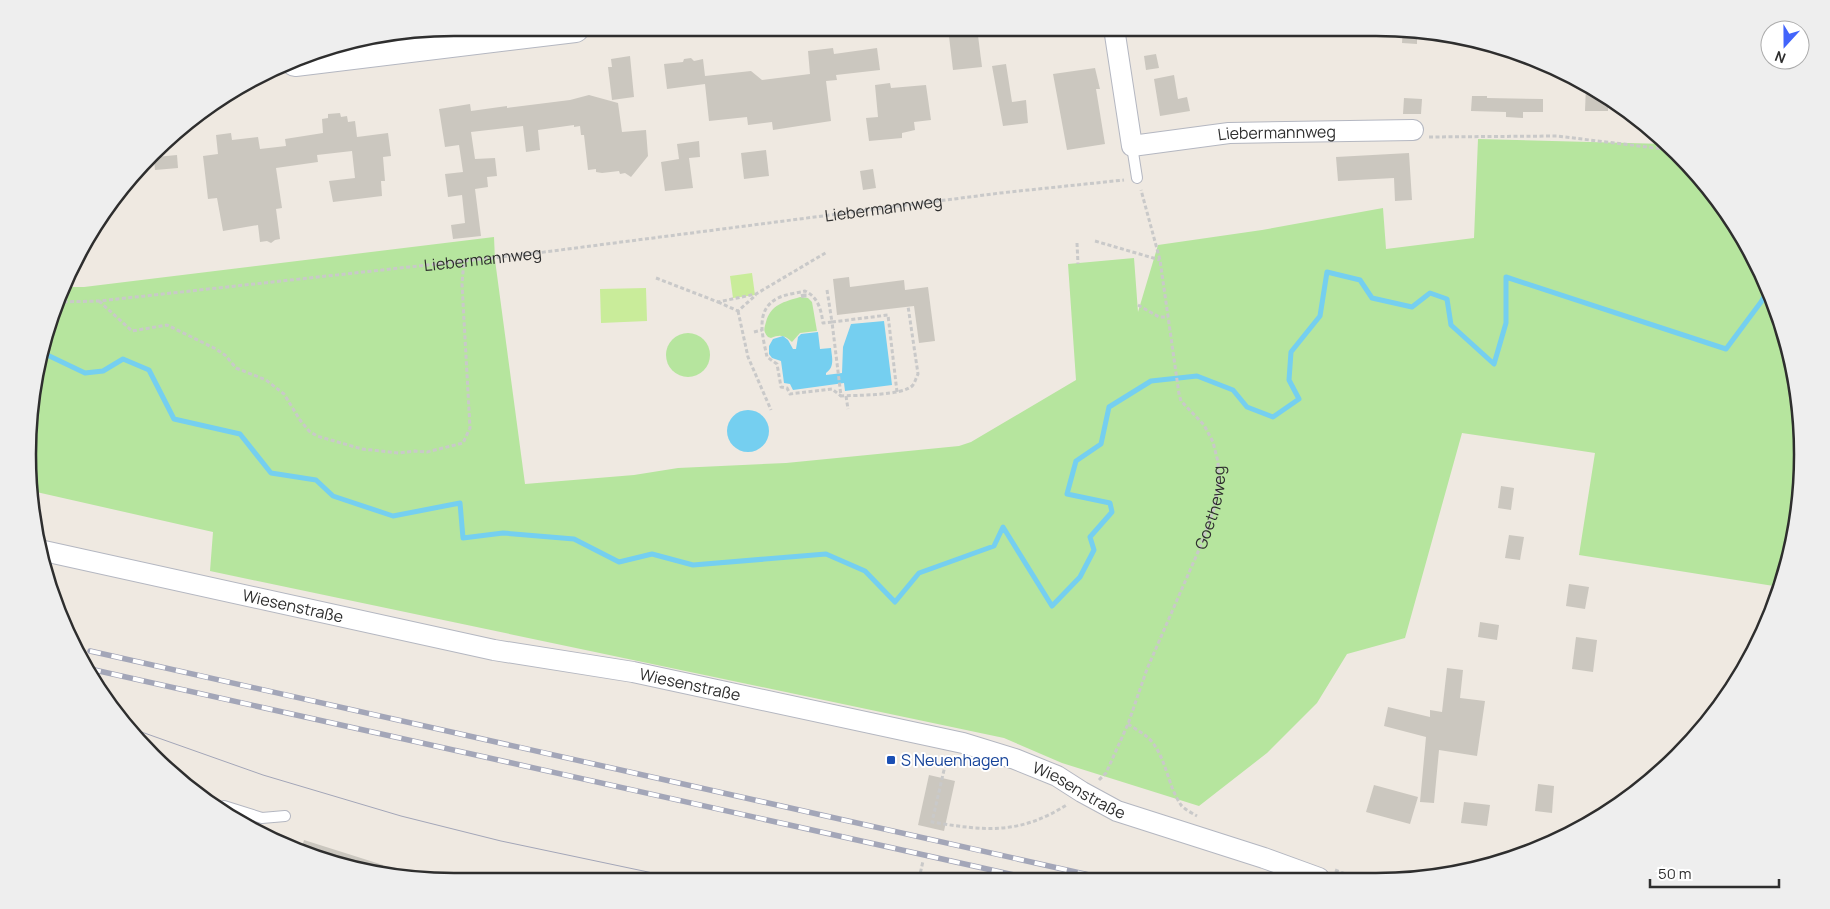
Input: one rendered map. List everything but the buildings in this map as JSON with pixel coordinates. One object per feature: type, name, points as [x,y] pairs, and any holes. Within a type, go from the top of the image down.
[{"type":"street","points":[[318,59],[474,36]]},
{"type":"street","points":[[1115,36],[1132,146]]},
{"type":"street","name":"Liebermannweg","points":[[1132,146],[1229,133],[1413,130]]},
{"type":"street","name":"Wiesenstraße","points":[[48,552],[494,650],[633,672],[963,742],[1015,759],[1057,776],[1117,811],[1305,873]]},
{"type":"lane","points":[[1132,146],[1137,178]]},
{"type":"lane","points":[[232,809],[262,818],[285,816]]},
{"type":"path","points":[[1413,130],[1430,138],[1557,136],[1660,149]]},
{"type":"path","name":"Liebermannweg","points":[[65,302],[99,301],[556,251],[1000,193],[1137,178]]},
{"type":"path","name":"Goetheweg","points":[[1082,792],[1100,780],[1106,772],[1128,724],[1148,669],[1201,545],[1214,509],[1218,484],[1218,462],[1214,442],[1204,425],[1179,394],[1160,260],[1137,178]]},
{"type":"path","points":[[1095,241],[1160,260]]},
{"type":"path","points":[[1078,243],[1078,264]]},
{"type":"path","points":[[738,311],[756,294],[828,252]]},
{"type":"path","points":[[99,301],[132,331],[167,325],[214,348],[225,355],[236,368],[266,380],[284,394],[300,420],[309,431],[317,436],[362,448],[399,453],[427,452],[463,443],[470,428],[462,284],[464,260]]},
{"type":"path","points":[[656,278],[738,311]]},
{"type":"path","points":[[828,290],[840,390],[848,409]]},
{"type":"path","points":[[897,392],[888,316],[824,323],[821,308],[815,297],[804,292],[778,298],[769,305],[763,315],[762,330],[767,357],[777,364],[781,387],[787,388],[790,394],[832,389],[844,396],[897,392],[908,389],[914,384],[918,374],[908,306]]},
{"type":"path","points":[[718,302],[756,294]]},
{"type":"path","points":[[1138,306],[1159,317],[1168,317]]},
{"type":"path","points":[[738,311],[748,357],[771,410]]},
{"type":"path","points":[[754,332],[762,330]]},
{"type":"path","points":[[1128,724],[1153,742],[1165,764],[1173,789],[1182,806]]},
{"type":"path","points":[[942,778],[932,822],[973,829],[995,830],[1016,827],[1036,820],[1066,805]]},
{"type":"path","points":[[920,873],[923,861]]},
{"type":"green space","points":[[1478,139],[1655,144],[1690,179],[1723,222],[1751,270],[1772,320],[1786,373],[1793,427],[1793,482],[1786,536],[1773,586],[1579,555],[1595,453],[1462,433],[1405,638],[1347,654],[1317,703],[1267,753],[1199,806],[1062,763],[1004,738],[210,571],[213,532],[38,492],[37,427],[44,373],[58,320],[71,287],[84,287],[494,237],[495,260],[525,484],[634,475],[678,468],[786,463],[959,446],[971,442],[1076,380],[1068,264],[1134,258],[1138,312],[1158,245],[1262,230],[1383,208],[1386,249],[1474,238]]},
{"type":"green space","points":[[752,273],[755,295],[733,298],[730,276]]},
{"type":"green space","points":[[646,288],[647,321],[601,323],[600,289]]},
{"type":"green space","points":[[800,297],[808,298],[812,302],[817,331],[800,333],[792,342],[782,336],[768,337],[764,328],[771,311],[789,300]]},
{"type":"green space","points":[[692,333],[704,339],[709,346],[709,364],[704,371],[697,376],[684,377],[672,371],[667,364],[666,351],[672,339],[679,334]]},
{"type":"water","points":[[884,321],[892,385],[845,391],[844,383],[793,390],[790,384],[784,383],[781,361],[772,358],[769,354],[769,346],[773,339],[783,336],[788,340],[793,349],[796,349],[798,337],[801,334],[818,332],[820,349],[831,348],[832,365],[826,375],[842,373],[843,347],[851,324]]},
{"type":"water","points":[[748,410],[763,416],[769,431],[763,446],[748,452],[733,446],[727,431],[733,416]]},
{"type":"waterway","points":[[49,356],[85,373],[103,371],[123,359],[149,370],[174,419],[240,434],[271,473],[316,480],[333,496],[393,516],[460,503],[463,538],[503,533],[574,539],[619,562],[652,554],[693,565],[826,554],[865,571],[895,602],[919,573],[994,546],[1003,527],[1052,606],[1080,577],[1094,550],[1090,537],[1112,512],[1110,503],[1067,494],[1076,461],[1101,444],[1109,407],[1151,381],[1197,376],[1233,390],[1247,407],[1273,417],[1299,399],[1289,380],[1291,352],[1320,316],[1327,272],[1360,280],[1372,298],[1412,307],[1430,293],[1447,299],[1451,325],[1494,364],[1506,323],[1506,277],[1726,349],[1763,298]]},
{"type":"tram line","points":[[142,732],[263,775],[401,816],[501,841],[653,873]]},
{"type":"railway","points":[[90,651],[1080,873]]},
{"type":"railway","points":[[96,670],[1005,873]]},
{"type":"place","name":"S Neuenhagen","points":[[891,760]]}]
